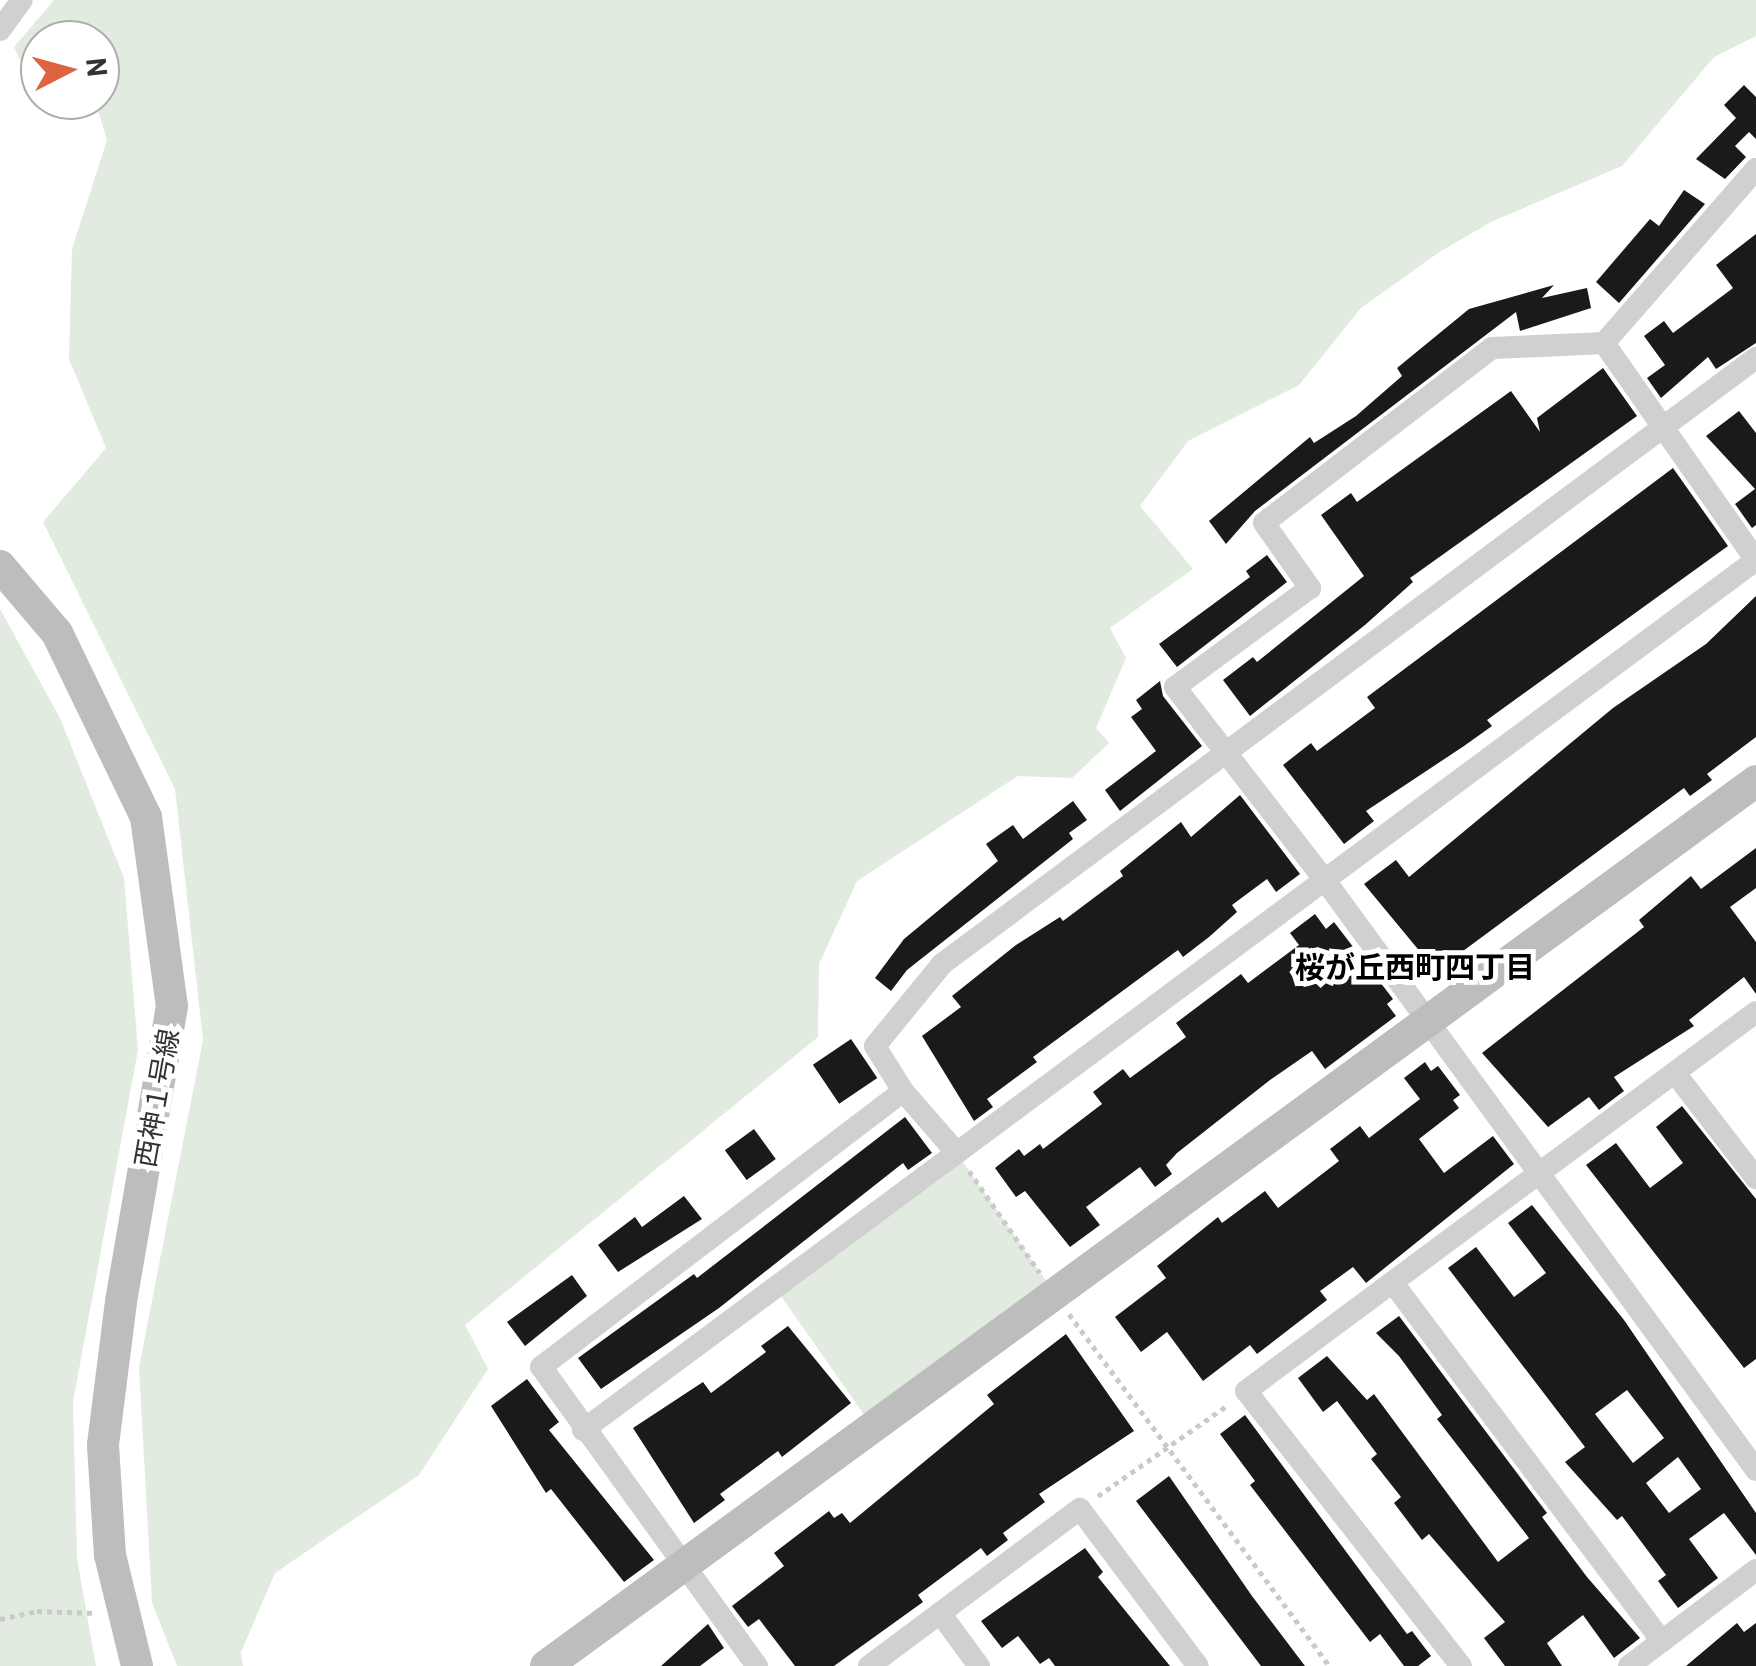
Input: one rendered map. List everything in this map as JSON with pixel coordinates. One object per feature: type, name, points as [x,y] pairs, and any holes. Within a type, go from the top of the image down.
[{"type":"street","points":[[0,30],[22,0]]},
{"type":"street","points":[[1756,169],[1604,343],[1492,348],[1264,523],[1310,588],[1175,687],[1324,879],[1425,1023],[1756,1470]]},
{"type":"street","points":[[584,1430],[1756,560],[1659,430],[1604,343]]},
{"type":"street","points":[[956,1152],[903,1091],[875,1046],[942,964],[1756,358]]},
{"type":"street","name":"西神１号線","points":[[0,566],[56,632],[146,817],[172,1006],[120,1302],[103,1446],[120,1614],[137,1666]]},
{"type":"street","points":[[546,1666],[1756,781]]},
{"type":"street","points":[[1461,1666],[1246,1391],[1756,1012]]},
{"type":"street","points":[[1675,1073],[1756,1178]]},
{"type":"street","points":[[756,1666],[541,1367],[903,1091]]},
{"type":"street","points":[[1392,1283],[1662,1641]]},
{"type":"street","points":[[869,1666],[1080,1509],[1198,1666]]},
{"type":"street","points":[[1629,1666],[1756,1570]]},
{"type":"street","points":[[940,1614],[978,1666]]},
{"type":"path","points":[[956,1152],[1054,1294],[1329,1666]]},
{"type":"path","points":[[1080,1509],[1246,1391]]},
{"type":"path","points":[[0,1619],[38,1611],[120,1614]]},
{"type":"shaded area","points":[[54,0],[1756,0],[1756,36],[1714,57],[1622,166],[1493,221],[1441,251],[1361,308],[1299,385],[1188,441],[1140,506],[1193,569],[1110,628],[1126,658],[1096,728],[1109,743],[1072,778],[1018,776],[857,881],[819,964],[818,1037],[465,1325],[488,1369],[419,1475],[275,1573],[241,1652],[243,1666],[177,1666],[152,1603],[139,1367],[203,1040],[175,789],[43,522],[106,448],[69,359],[72,249],[107,140],[101,120],[120,120],[120,20],[37,20]]},
{"type":"shaded area","points":[[0,609],[60,718],[124,878],[138,1050],[73,1402],[77,1558],[96,1666],[0,1666]]},
{"type":"shaded area","points":[[956,1152],[1055,1294],[870,1423],[771,1282]]},
{"type":"building","points":[[1744,85],[1756,97],[1756,139],[1749,132],[1735,146],[1746,157],[1725,179],[1696,159],[1736,118],[1724,105]]},
{"type":"building","points":[[1684,190],[1705,204],[1619,303],[1596,282],[1650,219],[1659,226]]},
{"type":"building","points":[[1756,234],[1756,343],[1716,369],[1708,357],[1661,398],[1647,378],[1665,365],[1644,336],[1664,321],[1673,333],[1733,288],[1716,265]]},
{"type":"building","points":[[1554,285],[1542,298],[1587,288],[1591,308],[1520,331],[1516,312],[1255,511],[1226,544],[1209,521],[1310,437],[1314,443],[1356,416],[1402,376],[1397,368],[1469,309]]},
{"type":"building","points":[[1603,368],[1637,416],[1410,578],[1413,582],[1365,625],[1250,716],[1223,680],[1253,657],[1257,662],[1364,576],[1321,515],[1351,493],[1357,502],[1511,391],[1540,432],[1537,418]]},
{"type":"building","points":[[1739,411],[1756,433],[1756,525],[1752,528],[1735,504],[1755,489],[1706,436]]},
{"type":"building","points":[[1673,468],[1728,546],[1487,720],[1492,726],[1366,811],[1374,821],[1344,844],[1283,765],[1311,743],[1317,751],[1375,708],[1367,697]]},
{"type":"building","points":[[1267,555],[1287,582],[1177,667],[1159,644],[1250,577],[1246,571]]},
{"type":"building","points":[[1756,596],[1756,737],[1707,774],[1712,780],[1690,796],[1684,788],[1436,971],[1364,884],[1396,860],[1409,877],[1613,708],[1706,644]]},
{"type":"building","points":[[1160,681],[1163,696],[1202,746],[1120,811],[1105,790],[1156,751],[1131,717],[1142,709],[1136,700]]},
{"type":"building","points":[[1240,795],[1300,874],[1276,892],[1267,879],[1232,905],[1237,912],[1183,957],[1178,950],[1033,1057],[1037,1062],[987,1099],[993,1107],[974,1121],[922,1036],[961,1007],[952,996],[1016,945],[1060,917],[1063,921],[1123,876],[1120,871],[1181,822],[1191,837]]},
{"type":"building","points":[[1073,801],[1087,820],[1069,833],[1073,839],[907,970],[891,991],[875,978],[904,939],[998,861],[986,844],[1013,825],[1023,839]]},
{"type":"building","points":[[1756,848],[1756,888],[1730,907],[1756,942],[1756,994],[1744,977],[1689,1020],[1694,1026],[1614,1077],[1624,1091],[1599,1110],[1589,1097],[1548,1127],[1482,1053],[1644,927],[1639,920],[1691,876],[1701,889]]},
{"type":"building","points":[[1315,914],[1326,929],[1334,922],[1393,999],[1387,1004],[1396,1016],[1325,1069],[1312,1051],[1270,1080],[1177,1153],[1166,1165],[1172,1174],[1155,1187],[1140,1167],[1086,1207],[1100,1225],[1070,1247],[1025,1191],[1016,1197],[995,1168],[1019,1149],[1024,1156],[1040,1144],[1043,1149],[1102,1104],[1093,1092],[1123,1069],[1130,1078],[1186,1037],[1176,1023],[1241,974],[1248,983],[1299,945],[1290,933]]},
{"type":"building","points":[[851,1039],[877,1078],[839,1104],[813,1065]]},
{"type":"building","points":[[1425,1062],[1431,1071],[1438,1066],[1460,1095],[1453,1100],[1459,1108],[1419,1139],[1444,1173],[1493,1136],[1514,1164],[1366,1283],[1353,1267],[1320,1291],[1327,1300],[1257,1354],[1250,1345],[1203,1381],[1167,1332],[1141,1352],[1115,1317],[1166,1278],[1157,1266],[1218,1217],[1222,1223],[1265,1191],[1278,1208],[1339,1161],[1330,1149],[1360,1126],[1369,1138],[1420,1099],[1404,1078]]},
{"type":"building","points":[[1682,1106],[1756,1199],[1756,1359],[1744,1368],[1586,1165],[1616,1143],[1650,1188],[1683,1163],[1656,1127]]},
{"type":"building","points":[[905,1117],[932,1153],[908,1170],[903,1163],[719,1308],[601,1389],[578,1358],[694,1274],[697,1278]]},
{"type":"building","points":[[754,1129],[776,1159],[747,1180],[725,1150]]},
{"type":"building","points":[[684,1196],[702,1219],[618,1272],[598,1245],[635,1217],[642,1227]]},
{"type":"building","points":[[1532,1205],[1624,1320],[1756,1513],[1756,1555],[1724,1513],[1689,1539],[1718,1578],[1678,1608],[1658,1581],[1666,1575],[1622,1516],[1617,1520],[1565,1462],[1585,1447],[1448,1268],[1476,1247],[1514,1297],[1546,1273],[1508,1223]],"holes":[[[1627,1390],[1664,1438],[1633,1463],[1595,1414]],[[1678,1457],[1701,1489],[1669,1513],[1646,1483]]]},
{"type":"building","points":[[572,1275],[587,1296],[525,1346],[507,1322]]},
{"type":"building","points":[[1399,1316],[1547,1513],[1542,1517],[1640,1638],[1614,1658],[1583,1615],[1547,1643],[1562,1666],[1505,1666],[1484,1638],[1505,1622],[1429,1534],[1422,1540],[1394,1503],[1401,1497],[1371,1459],[1377,1454],[1337,1401],[1323,1412],[1298,1378],[1327,1356],[1367,1400],[1374,1394],[1498,1562],[1529,1538],[1437,1419],[1442,1415],[1399,1356],[1376,1333]]},
{"type":"building","points":[[788,1326],[851,1403],[782,1457],[778,1451],[720,1494],[725,1500],[694,1523],[633,1428],[703,1382],[711,1393],[766,1352],[761,1346]]},
{"type":"building","points":[[1066,1334],[1134,1431],[1039,1494],[1045,1502],[1003,1533],[1008,1540],[987,1556],[981,1548],[918,1595],[923,1602],[834,1666],[795,1666],[759,1619],[748,1627],[732,1606],[784,1566],[774,1553],[829,1511],[834,1518],[842,1513],[850,1523],[994,1404],[987,1395]]},
{"type":"building","points":[[527,1379],[559,1422],[549,1430],[654,1560],[624,1582],[551,1489],[546,1493],[491,1406]]},
{"type":"building","points":[[1245,1415],[1407,1634],[1412,1631],[1431,1656],[1418,1666],[1404,1666],[1380,1634],[1370,1642],[1250,1485],[1255,1481],[1220,1434]]},
{"type":"building","points":[[1169,1476],[1305,1666],[1261,1666],[1136,1501]]},
{"type":"building","points":[[1085,1548],[1103,1572],[1098,1577],[1170,1666],[1055,1666],[1049,1658],[1040,1664],[1018,1636],[1002,1648],[981,1621]]},
{"type":"building","points":[[1737,1623],[1744,1632],[1756,1623],[1756,1666],[1686,1666]]},
{"type":"building","points":[[708,1624],[724,1648],[700,1666],[661,1666]]},
{"type":"district","name":"桜が丘西町四丁目","points":[[1415,966]]}]
